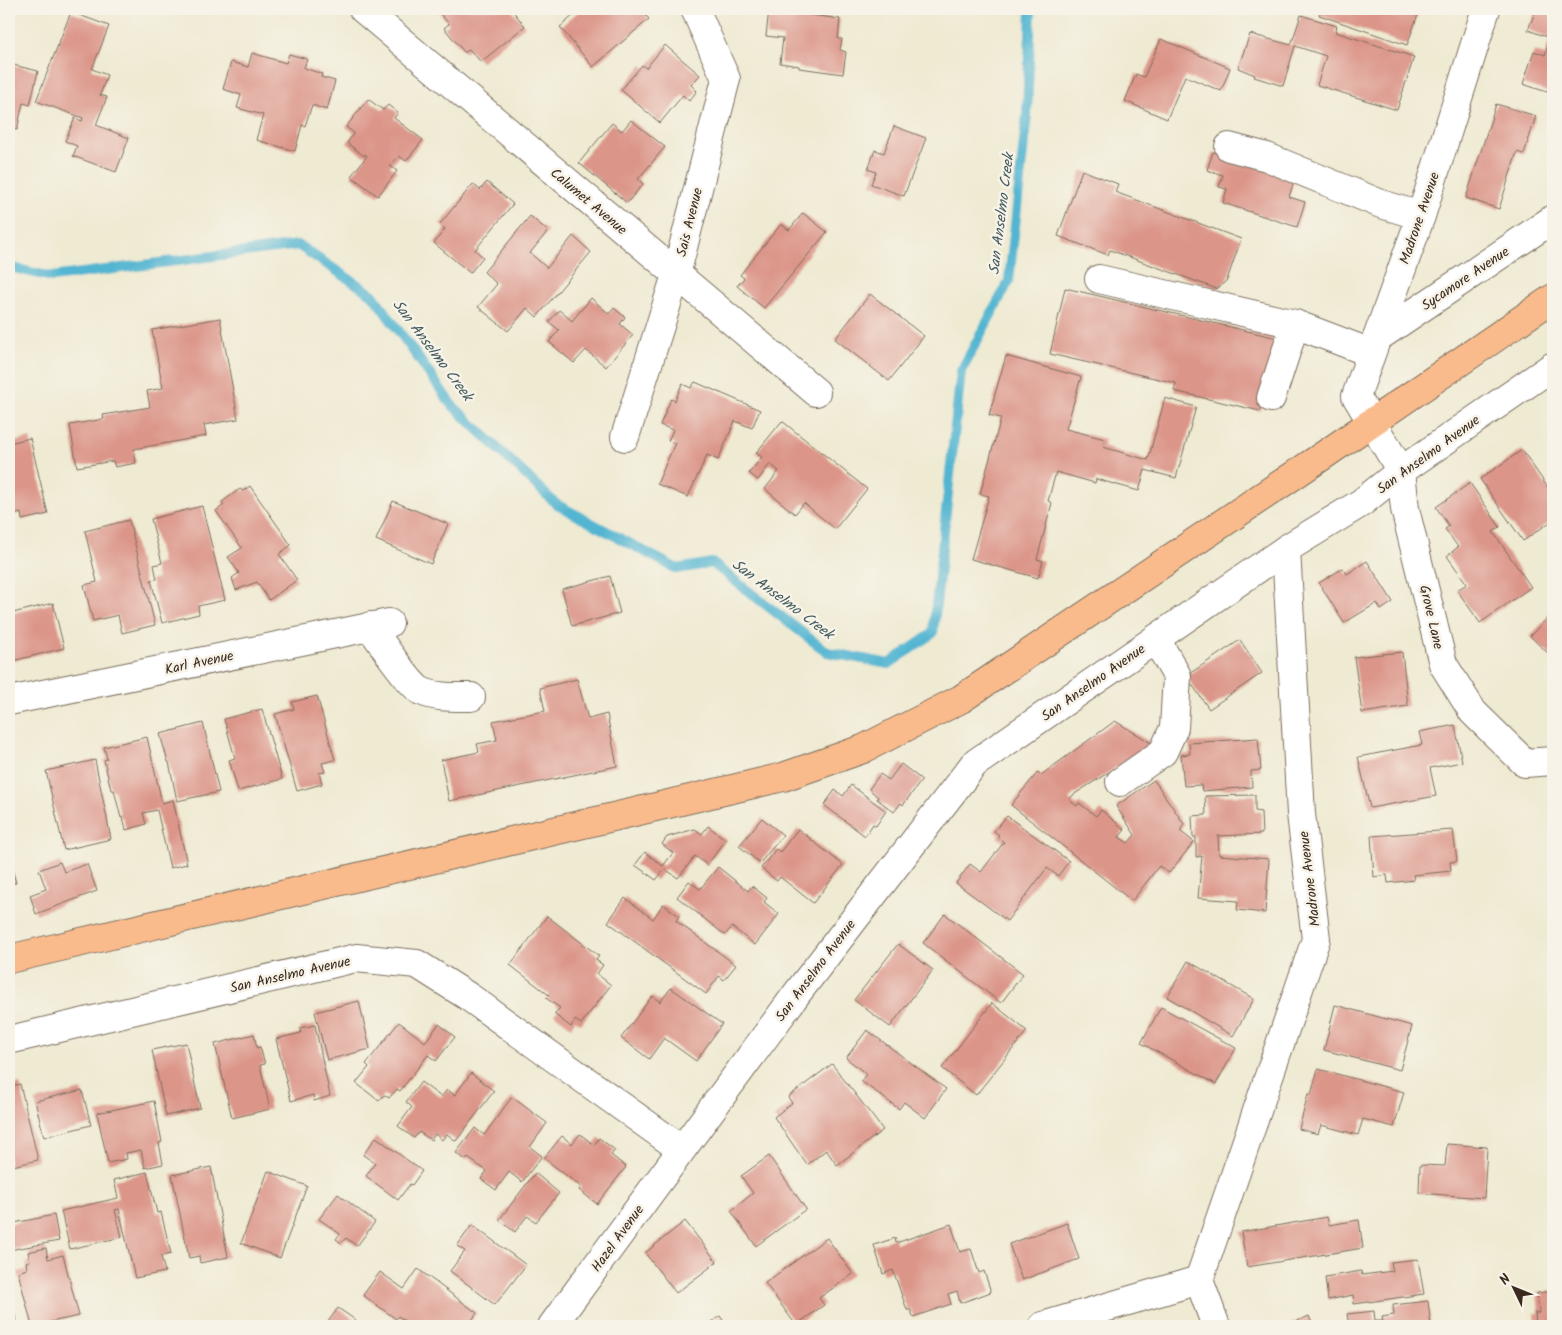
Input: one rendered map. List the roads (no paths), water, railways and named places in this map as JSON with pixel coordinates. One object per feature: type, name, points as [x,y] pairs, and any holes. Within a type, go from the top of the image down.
[{"type":"main road","points":[[9,959],[783,777],[863,749],[961,698],[1553,298]]},
{"type":"street","name":"Calumet Avenue","points":[[363,9],[816,392]]},
{"type":"street","name":"Sais Avenue","points":[[625,437],[676,275],[726,79],[694,9]]},
{"type":"street","name":"Madrone Avenue","points":[[1372,422],[1356,396],[1421,216],[1486,9]]},
{"type":"street","points":[[1229,147],[1267,158],[1381,204],[1421,216]]},
{"type":"street","name":"Sycamore Avenue","points":[[1374,345],[1553,219]]},
{"type":"street","points":[[1099,279],[1294,324],[1374,345]]},
{"type":"street","points":[[1271,398],[1294,324]]},
{"type":"street","name":"San Anselmo Avenue","points":[[9,1040],[356,958],[417,964],[469,997],[681,1149],[804,984],[974,764],[1286,549],[1362,503],[1401,471],[1553,366]]},
{"type":"street","name":"Grove Lane","points":[[1372,422],[1401,471],[1405,509],[1443,664],[1473,712],[1525,763],[1553,761]]},
{"type":"street","name":"Madrone Avenue","points":[[1200,1280],[1316,939],[1301,814],[1286,549]]},
{"type":"street","name":"Karl Avenue","points":[[9,701],[380,624],[394,660],[418,691],[444,697],[471,697]]},
{"type":"street","points":[[1120,782],[1163,752],[1174,728],[1177,676],[1156,639]]},
{"type":"street","name":"Hazel Avenue","points":[[552,1326],[681,1149]]},
{"type":"street","points":[[1043,1326],[1200,1280],[1216,1326]]},
{"type":"waterway","name":"San Anselmo Creek","points":[[9,267],[52,277],[298,245],[373,295],[451,404],[556,504],[677,569],[712,563],[827,652],[889,664],[933,633],[961,371],[1009,281],[1027,114],[1031,9]]}]
